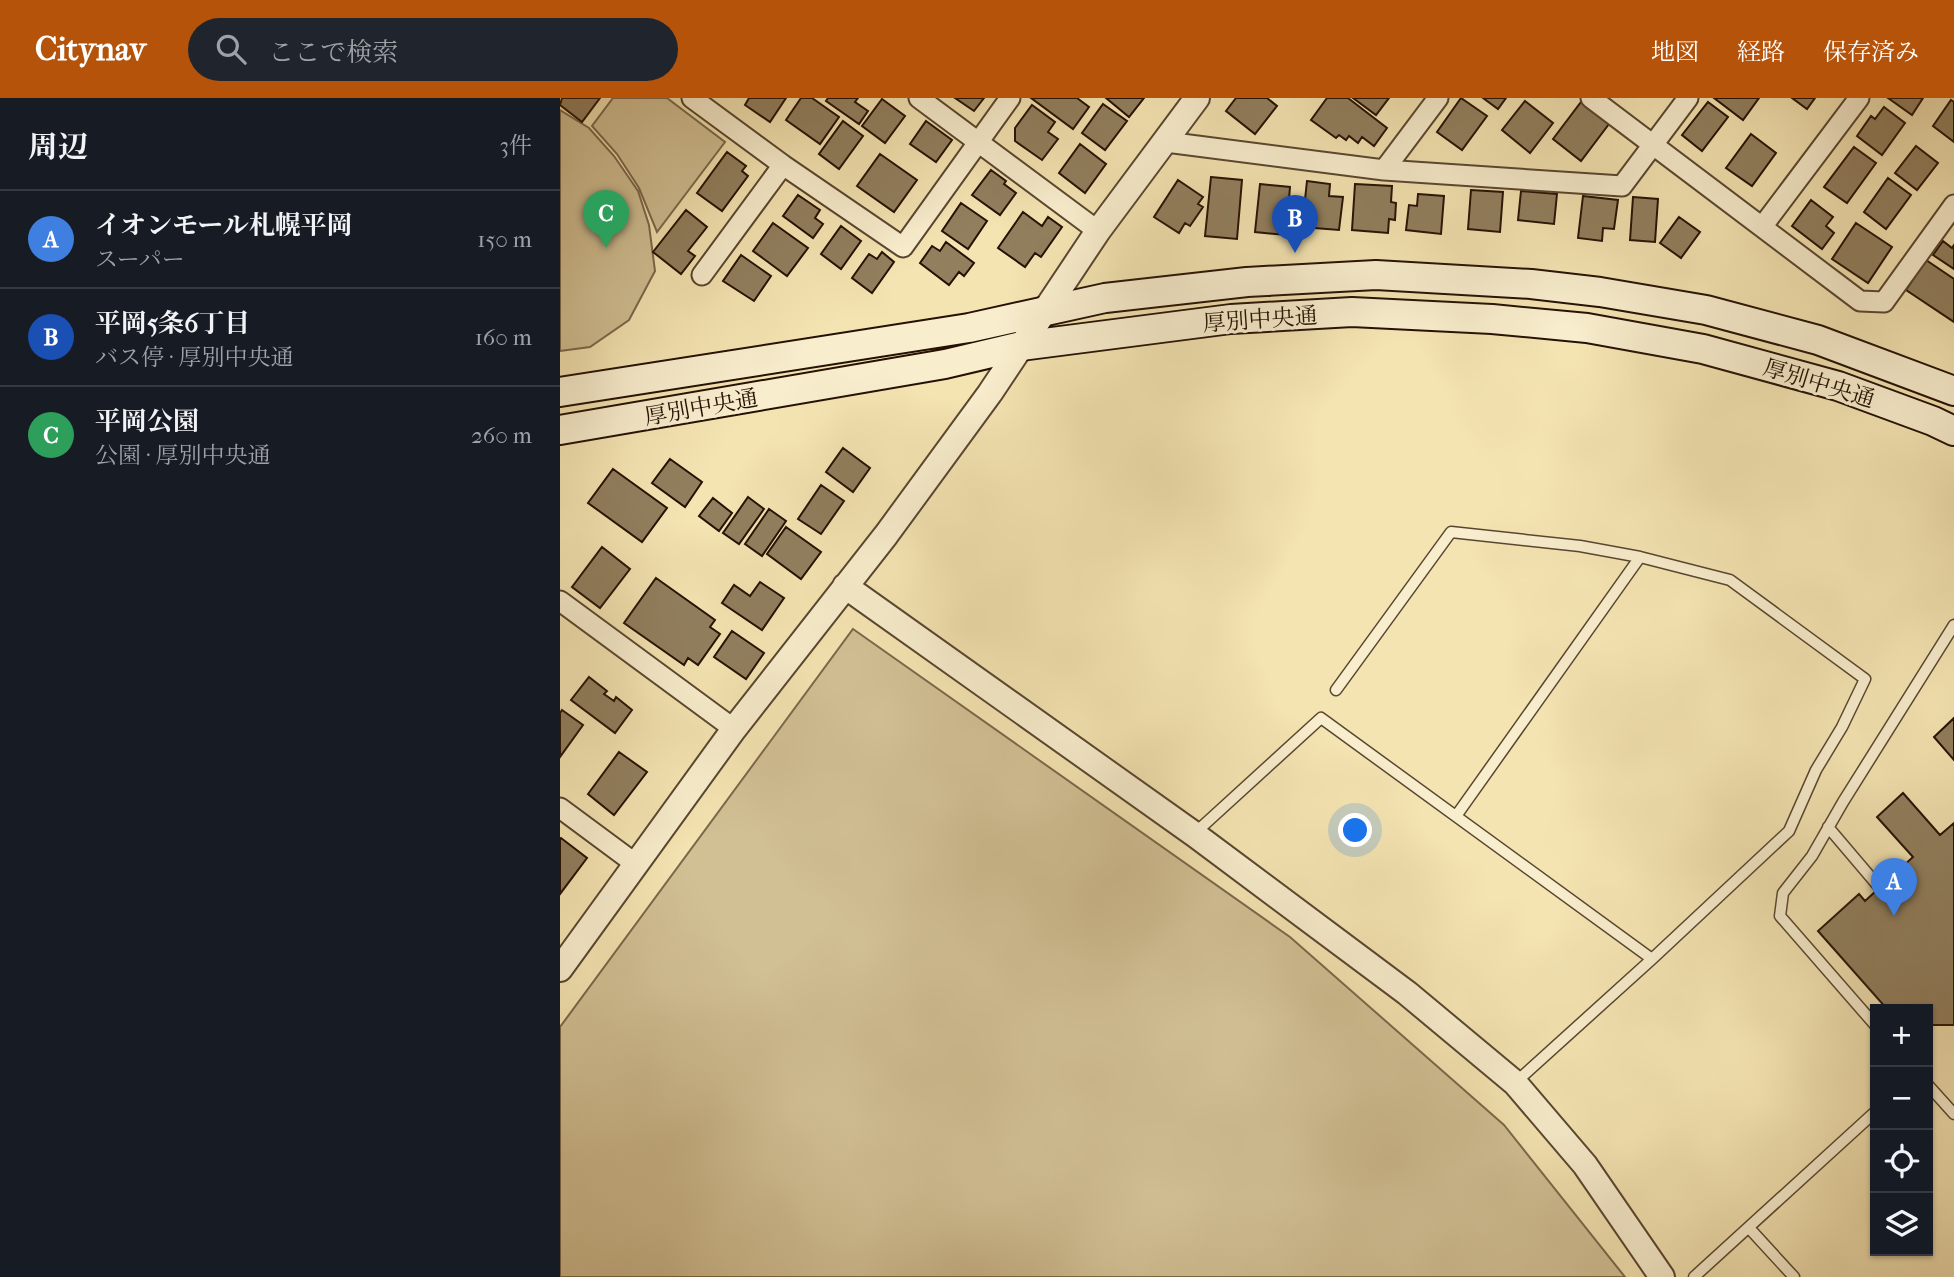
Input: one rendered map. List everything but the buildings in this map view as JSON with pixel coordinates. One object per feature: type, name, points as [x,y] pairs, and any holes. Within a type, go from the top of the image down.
[{"type":"main road","name":"厚別中央通","points":[[560,392],[969,328],[1105,298],[1247,282],[1376,275],[1531,284],[1600,292],[1706,310],[1818,340],[1954,391]]},
{"type":"main road","name":"厚別中央通","points":[[560,430],[932,367],[1021,346],[1231,319],[1352,312],[1492,319],[1587,328],[1703,349],[1838,386],[1954,430]]},
{"type":"street","points":[[692,98],[783,165],[904,247],[1010,98]]},
{"type":"street","points":[[919,98],[1098,231]]},
{"type":"street","points":[[560,969],[734,729],[886,535],[989,393],[1098,231],[1198,98]]},
{"type":"street","points":[[1384,170],[1437,98]]},
{"type":"street","points":[[1591,98],[1860,301],[1884,302],[1954,205]]},
{"type":"street","points":[[1166,142],[1384,170],[1622,186],[1688,98]]},
{"type":"street","points":[[1762,227],[1859,98]]},
{"type":"street","points":[[702,275],[783,165]]},
{"type":"street","points":[[845,586],[1194,834],[1408,993],[1515,1083],[1585,1165],[1662,1277]]},
{"type":"street","points":[[560,601],[734,729]]},
{"type":"street","points":[[560,808],[636,865]]},
{"type":"lane","points":[[1336,690],[1451,532],[1580,546],[1640,557],[1730,580],[1865,678],[1842,727],[1816,770],[1789,831],[1515,1083]]},
{"type":"lane","points":[[1456,816],[1640,557]]},
{"type":"lane","points":[[1870,1019],[1780,916],[1783,893],[1812,856],[1954,625]]},
{"type":"lane","points":[[1194,834],[1321,718],[1652,959]]},
{"type":"lane","points":[[1829,827],[1879,887]]},
{"type":"lane","points":[[1933,1091],[1954,1114]]},
{"type":"lane","points":[[1695,1277],[1870,1117]]},
{"type":"lane","points":[[1750,1229],[1794,1277]]},
{"type":"shaded area","points":[[613,98],[667,98],[725,142],[657,232],[639,188],[617,154],[592,126]]},
{"type":"shaded area","points":[[560,110],[589,128],[614,156],[638,191],[649,225],[655,271],[629,320],[590,347],[560,351]]},
{"type":"shaded area","points":[[853,629],[1290,937],[1504,1125],[1625,1277],[560,1277],[560,1027]]},
{"type":"place","name":"平岡公園","points":[[606,248]]},
{"type":"place","name":"平岡5条6丁目","points":[[1295,253]]},
{"type":"place","name":"イオンモール札幌平岡","points":[[1894,916]]}]
